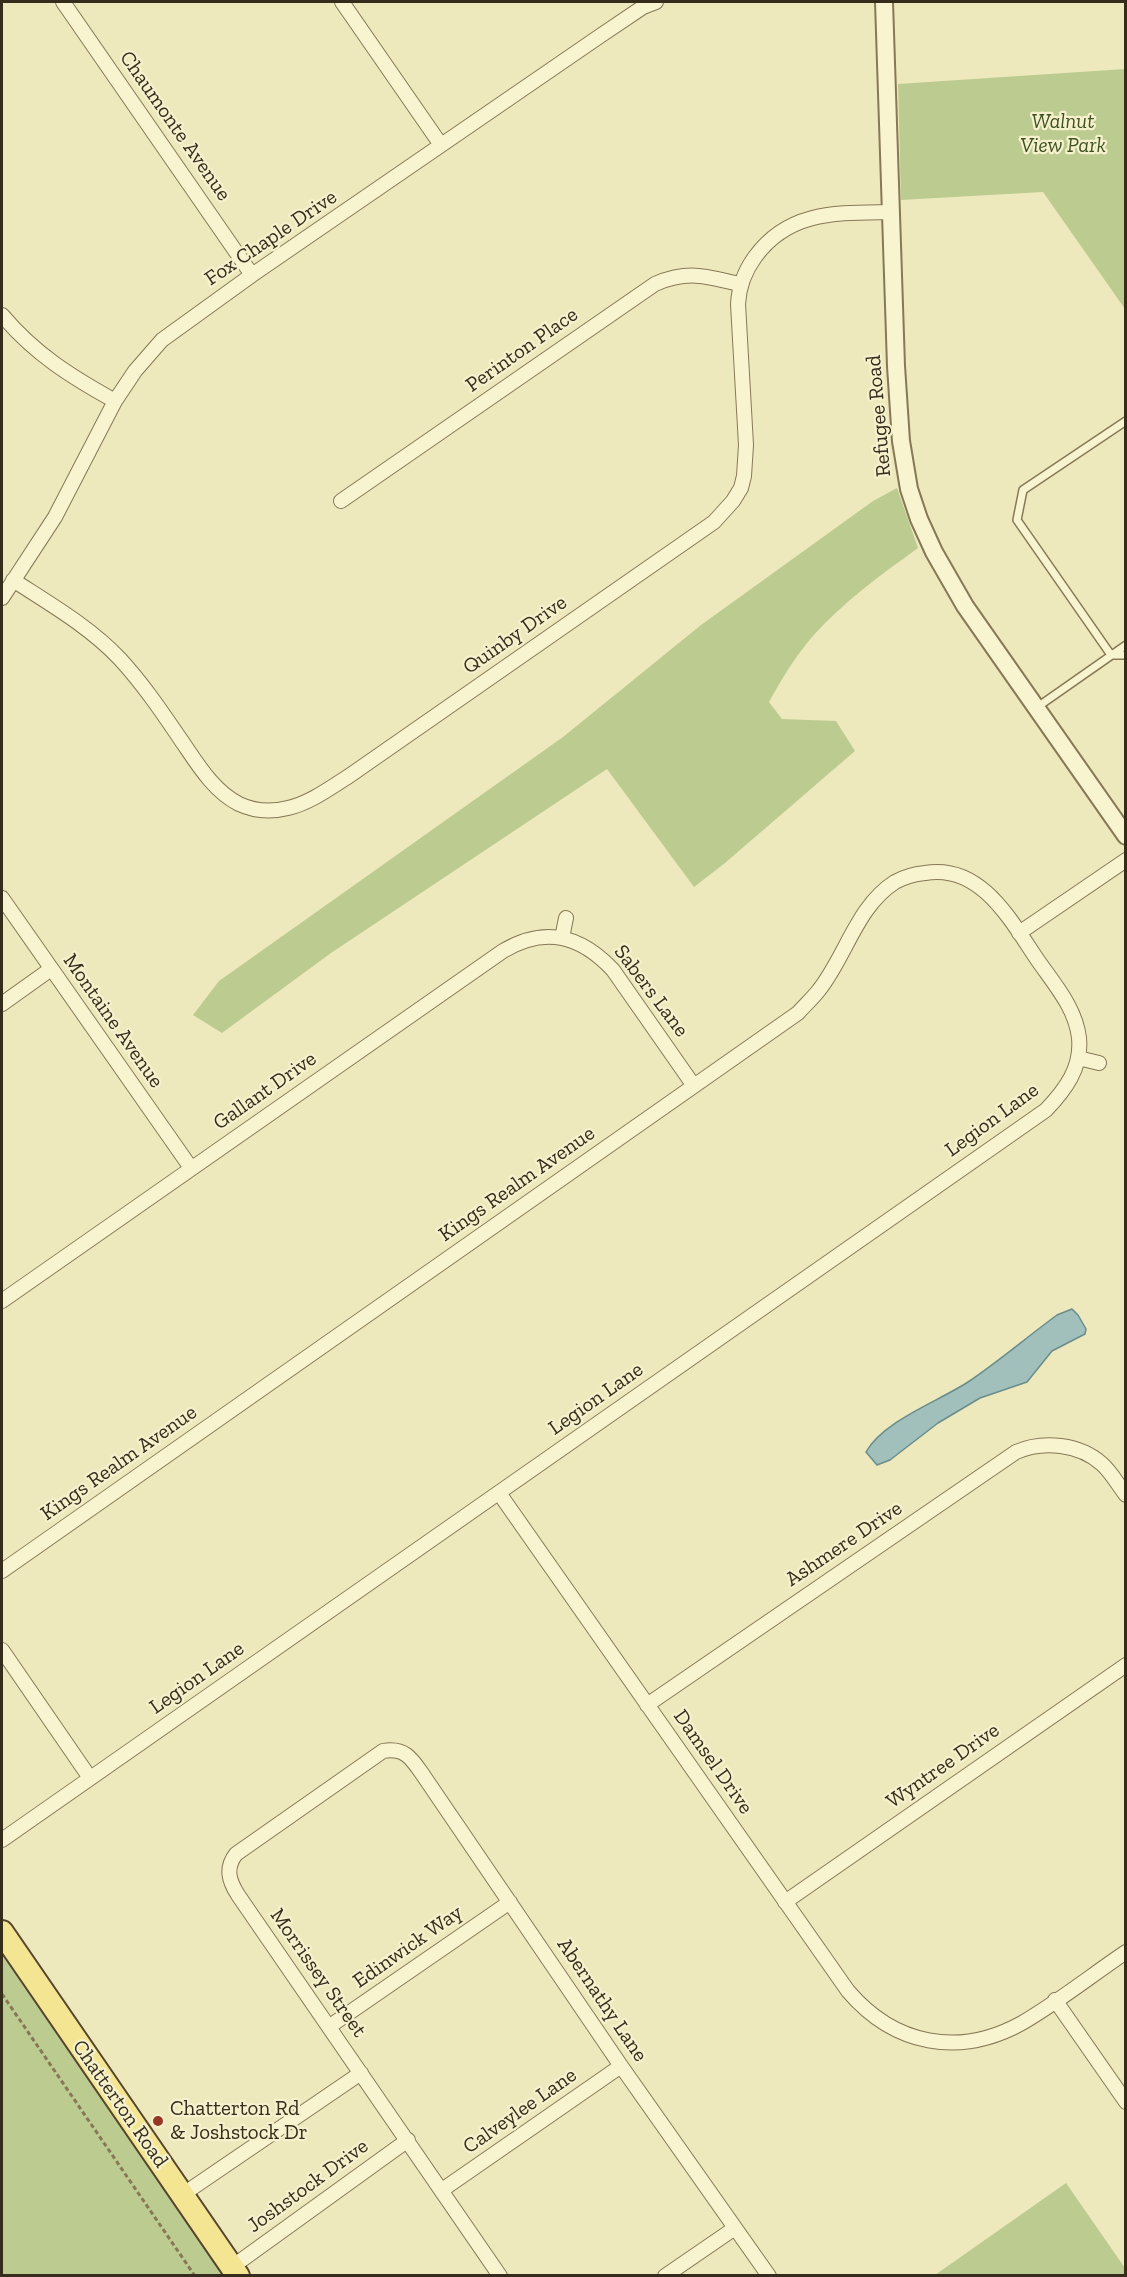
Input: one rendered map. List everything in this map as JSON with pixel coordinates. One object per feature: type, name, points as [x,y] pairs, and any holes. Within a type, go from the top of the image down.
[{"type":"main road","name":"Chatterton Road","points":[[2,1932],[235,2271]]},
{"type":"street","name":"Chaumonte Avenue","points":[[63,2],[252,275]]},
{"type":"street","points":[[342,2],[441,145]]},
{"type":"street","name":"Fox Chaple Drive","points":[[2,598],[55,518],[115,401],[135,371],[162,340],[252,275],[600,36],[643,7],[656,2]]},
{"type":"street","name":"Refugee Road","points":[[884,2],[900,431],[909,489],[934,552],[964,606],[1125,836]]},
{"type":"street","points":[[739,285],[760,250],[770,239],[790,225],[819,215],[891,212]]},
{"type":"street","name":"Perinton Place","points":[[341,501],[655,284],[689,274],[739,285]]},
{"type":"street","name":"Quinby Drive","points":[[14,580],[70,618],[106,645],[120,659],[150,696],[207,777],[221,791],[238,803],[252,808],[278,810],[298,805],[349,776],[714,522],[724,512],[741,488],[746,460],[739,285]]},
{"type":"street","points":[[2,315],[19,336],[46,359],[115,401]]},
{"type":"street","points":[[1019,933],[1125,860]]},
{"type":"street","name":"Kings Realm Avenue","points":[[2,1571],[798,1013],[820,989],[867,910],[895,882],[912,875],[933,871],[952,873],[971,880],[1000,906],[1019,933]]},
{"type":"street","name":"Montaine Avenue","points":[[2,898],[191,1168]]},
{"type":"street","points":[[562,938],[566,918]]},
{"type":"street","name":"Legion Lane","points":[[2,1840],[1046,1110],[1072,1079],[1078,1059],[1079,1039],[1074,1018],[1065,1000],[1019,933]]},
{"type":"street","name":"Gallant Drive","points":[[2,1301],[503,951],[531,938],[562,938]]},
{"type":"street","name":"Sabers Lane","points":[[562,938],[590,949],[613,970],[694,1086]]},
{"type":"street","points":[[2,1004],[51,969]]},
{"type":"street","points":[[1078,1059],[1099,1063]]},
{"type":"street","name":"Ashmere Drive","points":[[647,1705],[1016,1452],[1041,1445],[1061,1446],[1074,1450],[1101,1463],[1125,1495]]},
{"type":"street","name":"Damsel Drive","points":[[499,1493],[785,1902],[861,2006],[893,2030],[911,2037],[940,2042],[971,2040],[997,2034],[1022,2023],[1125,1952]]},
{"type":"street","points":[[2,1650],[90,1779]]},
{"type":"street","name":"Wyntree Drive","points":[[785,1902],[1125,1665]]},
{"type":"street","name":"Morrissey Street","points":[[400,1750],[390,1750],[377,1755],[236,1854],[230,1862],[229,1876],[232,1885],[500,2276]]},
{"type":"street","name":"Abernathy Lane","points":[[400,1750],[410,1757],[423,1775],[621,2066],[769,2276]]},
{"type":"street","name":"Edinwick Way","points":[[330,2026],[510,1902]]},
{"type":"street","points":[[1055,2000],[1125,2102]]},
{"type":"street","name":"Calveylee Lane","points":[[442,2190],[621,2066]]},
{"type":"street","points":[[182,2195],[361,2073]]},
{"type":"street","name":"Joshstock Drive","points":[[235,2271],[408,2140]]},
{"type":"street","points":[[665,2276],[735,2228]]},
{"type":"lane","points":[[1111,655],[1017,520],[1023,490],[1125,421]]},
{"type":"lane","points":[[1036,708],[1125,645]]},
{"type":"lane","points":[[1111,655],[1125,655]]},
{"type":"path","points":[[2,1994],[195,2276]]},
{"type":"green space","name":"Walnut View Park","points":[[1125,69],[1125,309],[1043,192],[901,200],[898,84]]},
{"type":"green space","points":[[897,488],[918,548],[863,589],[824,624],[794,661],[769,702],[782,719],[836,721],[855,751],[694,887],[607,769],[331,953],[222,1033],[193,1015],[219,981],[563,737],[701,625],[873,501]]},
{"type":"green space","points":[[2,1955],[223,2275],[2,2275]]},
{"type":"green space","points":[[1066,2183],[1125,2268],[1125,2275],[935,2275]]},
{"type":"water","points":[[1072,1309],[1086,1329],[1085,1334],[1052,1351],[1027,1382],[980,1398],[938,1423],[890,1460],[877,1465],[866,1452],[874,1441],[898,1421],[968,1382],[1057,1315]]},
{"type":"place","name":"Chatterton Rd & Joshstock Dr","points":[[158,2121]]}]
